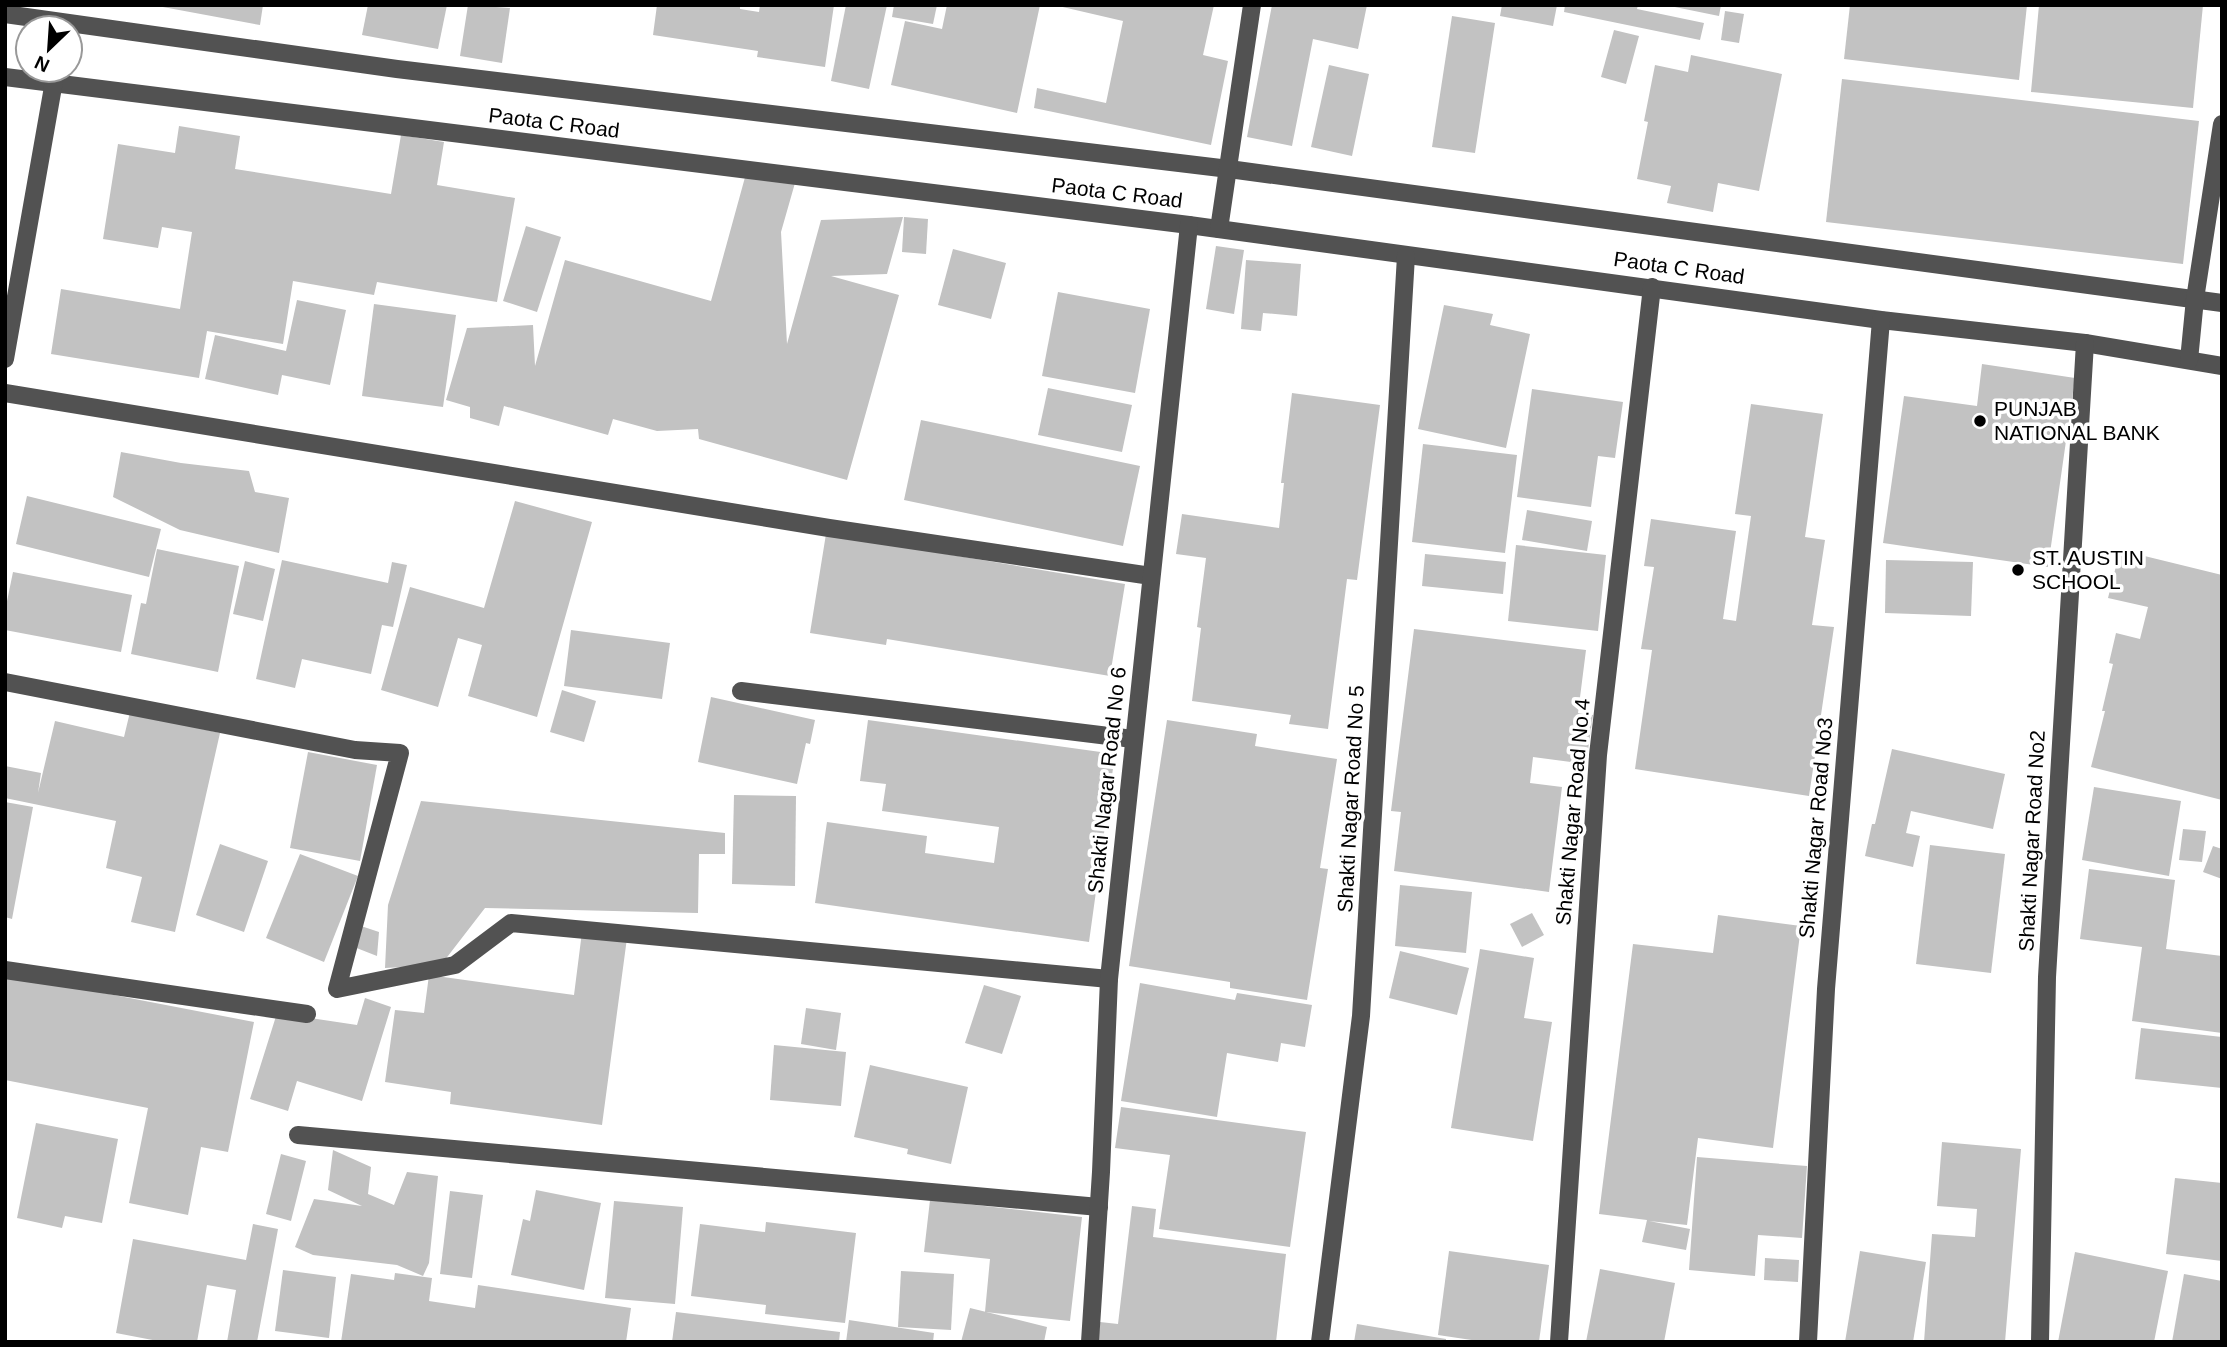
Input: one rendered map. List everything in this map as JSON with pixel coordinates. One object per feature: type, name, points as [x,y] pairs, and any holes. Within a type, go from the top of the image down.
[{"type":"street","points":[[1219,229],[1252,5]]},
{"type":"street","points":[[84,21],[397,69],[1229,169],[2222,303]]},
{"type":"street","name":"Paota C Road","points":[[84,80],[1219,229],[1881,320],[2085,343],[2222,366]]},
{"type":"street","points":[[5,359],[54,84]]},
{"type":"street","points":[[2189,360],[2195,299],[2222,124]]},
{"type":"street","name":"Shakti Nagar Road No 6","points":[[1090,1342],[1109,979],[1189,225]]},
{"type":"street","name":"Shakti Nagar Road No 5","points":[[1320,1342],[1361,1016],[1406,256]]},
{"type":"street","name":"Shakti Nagar Road No.4","points":[[1559,1342],[1598,755],[1652,287]]},
{"type":"street","name":"Shakti Nagar Road No3","points":[[1808,1342],[1826,989],[1881,320]]},
{"type":"street","name":"Shakti Nagar Road No2","points":[[2040,1342],[2047,977],[2085,343]]},
{"type":"street","points":[[5,393],[829,528],[1151,576]]},
{"type":"street","points":[[5,682],[355,750],[400,753],[337,989],[455,965],[511,923],[1109,979]]},
{"type":"street","points":[[741,691],[1133,739]]},
{"type":"street","points":[[5,970],[307,1014]]},
{"type":"street","points":[[298,1135],[1098,1207]]},
{"type":"building","points":[[152,5],[263,5],[260,25]]},
{"type":"building","points":[[368,5],[447,5],[438,49],[362,35]]},
{"type":"building","points":[[468,5],[510,8],[502,63],[460,56]]},
{"type":"building","points":[[657,5],[740,5],[740,9],[759,12],[760,5],[834,5],[825,67],[757,57],[758,51],[653,35]]},
{"type":"building","points":[[846,5],[887,5],[869,89],[831,81]]},
{"type":"building","points":[[894,5],[937,5],[933,24],[892,17]]},
{"type":"building","points":[[947,5],[1040,5],[1017,113],[891,85],[905,21],[942,29]]},
{"type":"building","points":[[1054,5],[1214,5],[1203,55],[1228,61],[1211,145],[1034,108],[1037,88],[1106,103],[1123,21]]},
{"type":"building","points":[[1272,5],[1367,5],[1358,49],[1313,39],[1292,146],[1247,137]]},
{"type":"building","points":[[1502,5],[1557,5],[1553,26],[1500,16]]},
{"type":"building","points":[[1565,5],[1638,5],[1637,9],[1704,23],[1700,40],[1564,12]]},
{"type":"building","points":[[1665,5],[1721,5],[1719,16]]},
{"type":"building","points":[[1850,5],[2027,5],[2019,80],[1844,59]]},
{"type":"building","points":[[2039,5],[2203,5],[2193,108],[2031,92]]},
{"type":"building","points":[[1725,11],[1744,14],[1739,43],[1721,40]]},
{"type":"building","points":[[1452,16],[1495,23],[1475,153],[1432,147]]},
{"type":"building","points":[[1614,30],[1639,36],[1626,84],[1601,77]]},
{"type":"building","points":[[1691,55],[1782,74],[1759,191],[1718,183],[1713,212],[1667,203],[1671,186],[1637,179],[1648,122],[1644,121],[1655,65],[1688,72]]},
{"type":"building","points":[[1329,65],[1369,74],[1352,156],[1311,147]]},
{"type":"building","points":[[1842,79],[2199,121],[2183,264],[1826,222]]},
{"type":"building","points":[[179,126],[240,136],[235,169],[391,194],[401,135],[444,142],[437,185],[515,198],[497,302],[377,282],[374,295],[293,281],[283,344],[207,331],[199,378],[51,354],[61,289],[180,309],[192,232],[162,227],[158,248],[103,239],[118,144],[175,153]]},
{"type":"building","points":[[747,170],[795,183],[781,232],[787,344],[821,220],[903,217],[887,274],[831,276],[899,295],[847,480],[699,439],[698,429],[657,431],[613,419],[608,435],[504,406],[499,426],[470,418],[470,407],[446,400],[467,328],[533,325],[535,366],[565,260],[711,301]]},
{"type":"building","points":[[904,217],[928,219],[926,254],[902,252]]},
{"type":"building","points":[[526,226],[561,237],[537,312],[503,301]]},
{"type":"building","points":[[1216,246],[1244,250],[1234,314],[1206,309]]},
{"type":"building","points":[[953,249],[1006,263],[991,319],[938,305]]},
{"type":"building","points":[[1246,260],[1301,264],[1297,316],[1263,313],[1261,331],[1241,329]]},
{"type":"building","points":[[1058,292],[1150,309],[1135,393],[1042,376]]},
{"type":"building","points":[[297,300],[346,310],[330,385],[282,375],[278,395],[205,379],[215,335],[286,351]]},
{"type":"building","points":[[374,304],[456,315],[443,407],[362,396]]},
{"type":"building","points":[[1444,305],[1493,314],[1490,325],[1530,334],[1506,448],[1418,429]]},
{"type":"building","points":[[1982,364],[2075,378],[2048,567],[1883,543],[1904,396],[1977,406]]},
{"type":"building","points":[[1048,388],[1132,405],[1122,452],[1038,435]]},
{"type":"building","points":[[1532,389],[1623,402],[1615,458],[1598,456],[1591,507],[1517,497]]},
{"type":"building","points":[[1292,393],[1380,405],[1357,580],[1347,579],[1328,729],[1289,724],[1291,715],[1192,701],[1201,628],[1197,627],[1206,558],[1176,554],[1182,514],[1279,528],[1284,483],[1281,483]]},
{"type":"building","points":[[1751,404],[1823,414],[1805,537],[1825,540],[1812,625],[1834,627],[1809,796],[1635,769],[1652,650],[1641,649],[1654,567],[1644,566],[1651,519],[1736,531],[1723,619],[1736,621],[1751,516],[1735,514]]},
{"type":"building","points":[[921,420],[1140,466],[1123,546],[904,500]]},
{"type":"building","points":[[1423,444],[1517,455],[1505,553],[1412,542]]},
{"type":"building","points":[[121,452],[249,471],[255,492],[289,498],[279,553],[180,530],[113,497]]},
{"type":"building","points":[[27,496],[161,529],[149,577],[16,544]]},
{"type":"building","points":[[515,501],[592,522],[537,717],[468,696],[482,645],[458,638],[438,707],[381,690],[410,587],[484,608]]},
{"type":"building","points":[[1527,510],[1592,521],[1587,551],[1522,540]]},
{"type":"building","points":[[826,534],[1125,584],[1110,676],[887,639],[886,645],[810,633]]},
{"type":"building","points":[[1516,545],[1606,555],[1598,631],[1508,621]]},
{"type":"building","points":[[157,549],[239,566],[218,672],[131,654],[141,603],[146,604]]},
{"type":"building","points":[[2120,550],[2222,575],[2222,800],[2091,767],[2105,711],[2102,711],[2113,664],[2109,663],[2116,633],[2140,639],[2148,607],[2108,598]]},
{"type":"building","points":[[1425,554],[1506,562],[1503,594],[1422,586]]},
{"type":"building","points":[[282,560],[388,583],[392,562],[407,565],[393,627],[382,625],[371,674],[302,659],[295,688],[256,679]]},
{"type":"building","points":[[1886,560],[1973,562],[1971,616],[1885,613]]},
{"type":"building","points":[[245,561],[275,569],[263,621],[233,614]]},
{"type":"building","points":[[13,572],[132,595],[121,652],[5,630],[5,611]]},
{"type":"building","points":[[1414,629],[1586,650],[1578,713],[1593,715],[1586,764],[1533,757],[1530,783],[1562,787],[1549,892],[1394,871],[1401,812],[1391,811]]},
{"type":"building","points":[[571,630],[670,643],[662,699],[564,686]]},
{"type":"building","points":[[562,690],[596,701],[584,742],[550,732]]},
{"type":"building","points":[[711,697],[815,720],[810,744],[806,743],[797,784],[698,762]]},
{"type":"building","points":[[130,712],[220,733],[175,932],[131,922],[142,877],[106,868],[116,821],[5,798],[5,766],[41,773],[38,793],[55,721],[124,737]]},
{"type":"building","points":[[868,720],[1115,754],[1089,942],[815,903],[827,822],[927,836],[925,853],[994,863],[999,827],[882,811],[886,784],[860,781]]},
{"type":"building","points":[[1167,720],[1257,734],[1255,746],[1337,759],[1320,868],[1328,869],[1307,1000],[1230,988],[1230,982],[1129,966]]},
{"type":"building","points":[[1892,749],[2005,774],[1993,829],[1911,811],[1906,833],[1920,836],[1913,867],[1865,856]]},
{"type":"building","points":[[308,752],[377,765],[360,861],[290,848]]},
{"type":"building","points":[[2094,787],[2181,801],[2169,876],[2082,860]]},
{"type":"building","points":[[734,795],[796,796],[795,886],[732,884]]},
{"type":"building","points":[[421,801],[725,833],[725,854],[699,854],[698,913],[485,908],[441,965],[385,968],[388,905]]},
{"type":"building","points":[[5,802],[33,807],[12,919],[5,917]]},
{"type":"building","points":[[2183,829],[2206,831],[2202,862],[2179,860]]},
{"type":"building","points":[[220,844],[268,861],[244,932],[196,915]]},
{"type":"building","points":[[1930,845],[2005,854],[1991,973],[1916,964]]},
{"type":"building","points":[[2213,846],[2222,849],[2222,879],[2203,872]]},
{"type":"building","points":[[300,854],[358,876],[324,962],[266,938]]},
{"type":"building","points":[[2089,869],[2175,880],[2166,949],[2222,956],[2222,1033],[2132,1021],[2142,947],[2080,939]]},
{"type":"building","points":[[1400,885],[1472,892],[1466,953],[1395,946]]},
{"type":"building","points":[[1532,913],[1544,935],[1522,947],[1510,924]]},
{"type":"building","points":[[1718,915],[1801,926],[1773,1148],[1698,1138],[1687,1225],[1649,1221],[1690,1229],[1686,1250],[1642,1242],[1647,1220],[1599,1214],[1633,944],[1713,953]]},
{"type":"building","points":[[361,926],[379,932],[377,956],[354,947]]},
{"type":"building","points":[[582,932],[627,938],[602,1125],[450,1104],[451,1092],[385,1082],[395,1010],[424,1013],[429,975],[574,995]]},
{"type":"building","points":[[1480,949],[1534,958],[1524,1018],[1552,1022],[1533,1141],[1451,1128]]},
{"type":"building","points":[[1400,951],[1469,968],[1457,1015],[1389,998]]},
{"type":"building","points":[[5,974],[254,1022],[228,1152],[201,1147],[188,1215],[129,1203],[148,1108],[5,1080]]},
{"type":"building","points":[[1140,983],[1235,1000],[1237,993],[1312,1005],[1305,1047],[1281,1043],[1278,1062],[1227,1053],[1217,1117],[1121,1101]]},
{"type":"building","points":[[984,985],[1021,996],[1002,1054],[965,1043]]},
{"type":"building","points":[[365,998],[391,1007],[362,1101],[297,1081],[288,1111],[250,1099],[277,1013],[357,1025]]},
{"type":"building","points":[[806,1008],[841,1013],[836,1050],[801,1044]]},
{"type":"building","points":[[2141,1028],[2222,1037],[2222,1088],[2135,1079]]},
{"type":"building","points":[[774,1045],[846,1052],[841,1106],[770,1100]]},
{"type":"building","points":[[870,1065],[968,1087],[951,1164],[907,1154],[908,1149],[854,1137]]},
{"type":"building","points":[[1121,1107],[1306,1132],[1290,1247],[1159,1229],[1170,1155],[1115,1148]]},
{"type":"building","points":[[36,1123],[118,1139],[102,1223],[65,1216],[62,1228],[17,1218]]},
{"type":"building","points":[[1942,1142],[2021,1149],[2005,1342],[1924,1342],[1932,1234],[1975,1237],[1977,1209],[1937,1206]]},
{"type":"building","points":[[333,1150],[371,1167],[368,1194],[394,1205],[407,1172],[438,1176],[429,1263],[423,1276],[397,1265],[313,1255],[295,1247],[314,1199],[362,1206],[328,1190]]},
{"type":"building","points":[[281,1154],[306,1161],[291,1221],[266,1214]]},
{"type":"building","points":[[1697,1157],[1807,1166],[1802,1238],[1758,1235],[1755,1276],[1689,1270]]},
{"type":"building","points":[[2175,1178],[2222,1183],[2222,1261],[2166,1254]]},
{"type":"building","points":[[536,1190],[601,1203],[584,1290],[511,1275],[523,1219],[530,1221]]},
{"type":"building","points":[[450,1191],[483,1195],[472,1278],[440,1274]]},
{"type":"building","points":[[930,1200],[1082,1217],[1070,1321],[985,1312],[990,1259],[924,1252]]},
{"type":"building","points":[[614,1201],[683,1207],[675,1304],[605,1298]]},
{"type":"building","points":[[1132,1206],[1156,1209],[1153,1237],[1286,1254],[1276,1342],[1098,1342],[1100,1322],[1118,1324]]},
{"type":"building","points":[[766,1222],[856,1233],[845,1323],[765,1314],[766,1305],[691,1296],[700,1224],[765,1232]]},
{"type":"building","points":[[253,1224],[278,1229],[257,1342],[227,1342],[236,1290],[207,1285],[197,1342],[163,1342],[116,1333],[133,1239],[246,1260]]},
{"type":"building","points":[[1449,1251],[1549,1265],[1539,1342],[1485,1342],[1438,1335]]},
{"type":"building","points":[[1860,1251],[1926,1262],[1913,1342],[1845,1342]]},
{"type":"building","points":[[2075,1252],[2168,1271],[2154,1342],[2058,1342]]},
{"type":"building","points":[[1765,1258],[1799,1260],[1798,1282],[1764,1280]]},
{"type":"building","points":[[1600,1269],[1675,1283],[1664,1342],[1586,1342]]},
{"type":"building","points":[[283,1270],[336,1277],[329,1338],[275,1331]]},
{"type":"building","points":[[901,1271],[954,1274],[951,1330],[898,1327]]},
{"type":"building","points":[[395,1273],[432,1278],[429,1301],[475,1308],[478,1285],[631,1308],[626,1342],[341,1342],[351,1274],[394,1280]]},
{"type":"building","points":[[2184,1274],[2222,1281],[2222,1342],[2172,1342]]},
{"type":"building","points":[[970,1308],[1047,1327],[1044,1342],[961,1342]]},
{"type":"building","points":[[676,1312],[840,1332],[839,1342],[672,1342]]},
{"type":"building","points":[[849,1320],[934,1333],[933,1342],[846,1342]]},
{"type":"building","points":[[1357,1324],[1446,1339],[1446,1342],[1354,1342]]},
{"type":"place","name":"PUNJAB NATIONAL BANK","points":[[1980,421]]},
{"type":"place","name":"ST. AUSTIN SCHOOL","points":[[2018,570]]}]
